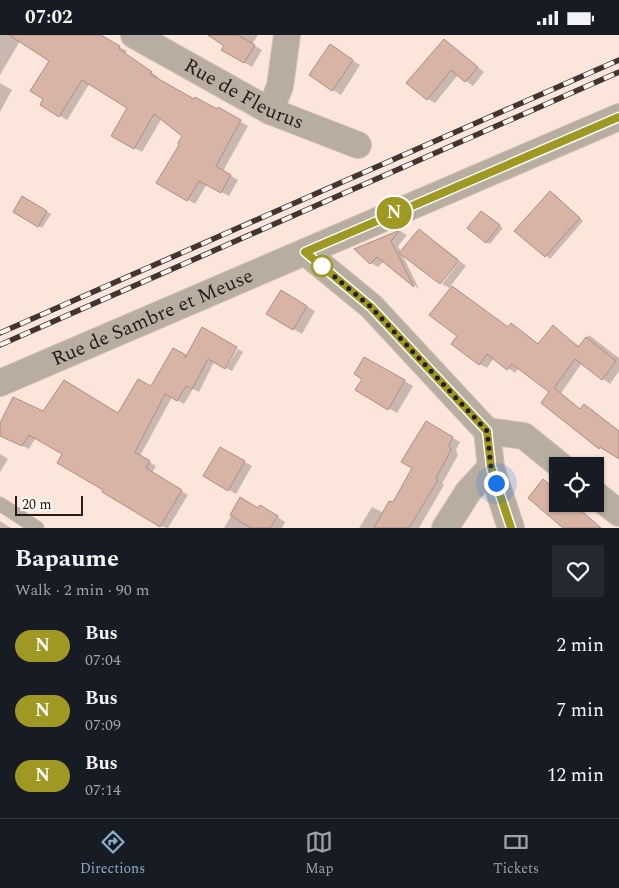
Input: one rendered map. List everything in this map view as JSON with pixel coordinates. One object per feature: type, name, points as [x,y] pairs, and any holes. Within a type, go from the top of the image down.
[{"type":"street","name":"Rue de Fleurus","points":[[134,35],[270,111],[358,145]]},
{"type":"street","points":[[270,111],[280,86],[287,35]]},
{"type":"street","name":"Rue de Sambre et Meuse","points":[[0,383],[619,117]]},
{"type":"street","points":[[305,252],[371,307],[487,431],[491,467],[511,528]]},
{"type":"street","points":[[487,431],[524,436],[550,457]]},
{"type":"street","points":[[445,528],[468,492],[491,467]]},
{"type":"street","points":[[604,501],[619,513]]},
{"type":"lane","points":[[0,505],[37,528]]},
{"type":"building","points":[[9,35],[101,35],[120,46],[119,49],[152,72],[150,74],[194,99],[195,97],[217,109],[218,107],[241,120],[216,166],[231,175],[221,193],[199,181],[187,201],[156,183],[179,145],[178,143],[182,136],[154,114],[134,149],[111,136],[127,108],[82,80],[59,117],[40,105],[43,99],[30,91],[49,61]]},
{"type":"building","points":[[208,35],[238,35],[255,45],[244,63],[221,50],[224,46]]},
{"type":"building","points":[[444,39],[478,67],[465,82],[451,70],[427,100],[406,83]]},
{"type":"building","points":[[330,44],[353,60],[332,91],[309,75]]},
{"type":"building","points":[[550,191],[580,218],[545,257],[514,231]]},
{"type":"building","points":[[22,196],[47,211],[38,227],[13,212]]},
{"type":"building","points":[[481,211],[500,225],[486,243],[467,228]]},
{"type":"building","points":[[419,229],[459,261],[440,284],[399,253]]},
{"type":"building","points":[[400,230],[391,241],[414,287],[377,257],[370,264],[354,249]]},
{"type":"building","points":[[452,286],[508,327],[511,323],[538,344],[553,325],[578,347],[586,337],[616,361],[602,380],[575,359],[554,388],[580,409],[584,404],[619,431],[619,459],[600,447],[599,449],[541,403],[549,392],[512,364],[507,370],[487,354],[479,365],[451,344],[457,336],[429,315]]},
{"type":"building","points":[[281,290],[307,306],[293,330],[266,314]]},
{"type":"building","points":[[202,327],[237,347],[225,369],[208,359],[192,389],[186,386],[177,401],[165,394],[135,452],[150,461],[146,468],[182,490],[160,527],[57,463],[62,454],[29,435],[22,446],[0,436],[0,423],[13,397],[43,411],[64,380],[118,413],[138,379],[151,386],[173,348],[186,355],[185,358]]},
{"type":"building","points":[[364,357],[405,380],[388,410],[355,390],[362,379],[354,374]]},
{"type":"building","points":[[426,421],[453,437],[449,445],[451,450],[436,478],[438,480],[409,528],[374,528],[389,501],[393,502],[412,468],[401,462]]},
{"type":"building","points":[[220,447],[245,461],[228,491],[203,476]]},
{"type":"building","points":[[543,479],[549,484],[549,512],[583,512],[601,528],[563,528],[528,498]]},
{"type":"building","points":[[240,497],[258,508],[260,505],[278,516],[270,528],[251,528],[230,515]]},
{"type":"railway","points":[[0,333],[619,60]]},
{"type":"railway","points":[[0,345],[619,72]]},
{"type":"bus line","name":"N","points":[[511,528],[491,467],[487,431],[371,307],[305,252],[619,117]]},
{"type":"route","points":[[322,266],[318,263],[371,307],[487,431],[491,467],[496,483]]}]
